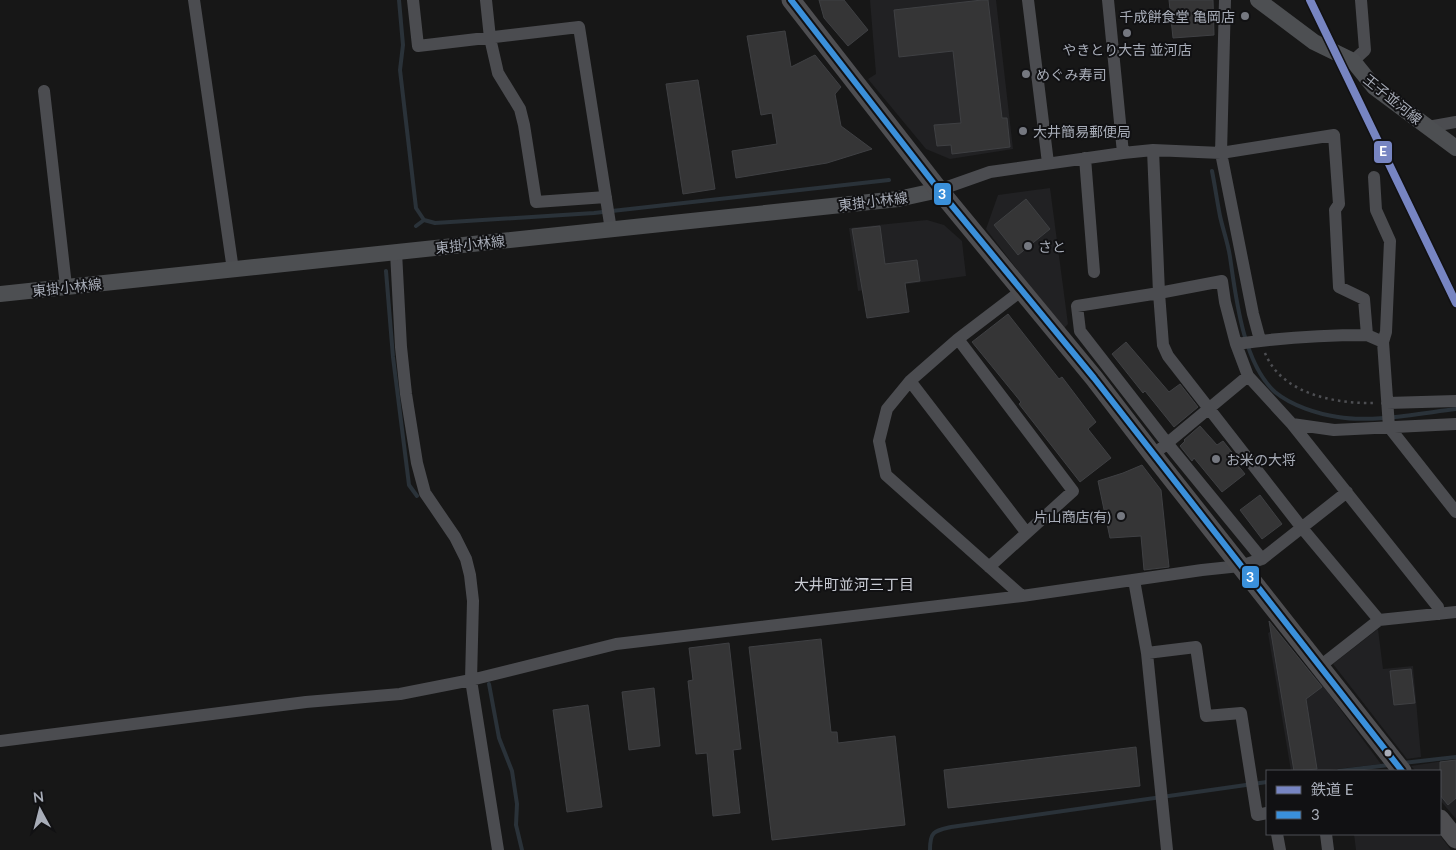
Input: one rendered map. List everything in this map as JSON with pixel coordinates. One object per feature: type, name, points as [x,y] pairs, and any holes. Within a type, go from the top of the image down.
[{"type":"highway","points":[[791,0],[940,190],[1094,378],[1153,456],[1401,770]]},
{"type":"highway","points":[[1441,819],[1456,839]]},
{"type":"main road","name":"王子並河線","points":[[1258,0],[1314,42],[1353,61],[1374,87],[1456,148]]},
{"type":"main road","name":"東掛小林線","points":[[0,294],[898,200],[940,190]]},
{"type":"street","points":[[194,0],[233,270]]},
{"type":"street","points":[[413,0],[418,46],[579,27],[611,230]]},
{"type":"street","points":[[486,0],[490,38],[498,73],[520,109],[524,125],[536,202],[606,197]]},
{"type":"street","points":[[1028,0],[1048,163]]},
{"type":"street","points":[[1108,0],[1123,153]]},
{"type":"street","points":[[1225,0],[1221,153],[1253,314],[1260,340]]},
{"type":"street","points":[[1353,61],[1365,50],[1361,0]]},
{"type":"street","points":[[44,91],[66,286]]},
{"type":"street","points":[[1428,127],[1456,122]]},
{"type":"street","points":[[940,190],[990,172],[1048,163],[1153,150],[1221,153],[1334,136],[1339,204],[1335,210],[1339,287],[1364,299],[1367,335]]},
{"type":"street","points":[[1153,150],[1159,293],[1163,345],[1168,356],[1302,528],[1379,620]]},
{"type":"street","points":[[1085,158],[1094,272]]},
{"type":"street","points":[[1374,177],[1376,210],[1390,241],[1386,332],[1383,342],[1389,427],[1456,512]]},
{"type":"street","points":[[396,252],[401,347],[417,463],[425,493],[455,537],[466,559],[470,575],[472,601],[471,680],[498,850]]},
{"type":"street","points":[[1262,559],[1167,443],[1080,331],[1077,306],[1222,281],[1225,302],[1236,344],[1248,376],[1292,424],[1347,492],[1438,607],[1439,614]]},
{"type":"street","points":[[1021,291],[958,339],[910,381],[887,409],[879,441],[886,475],[1022,596]]},
{"type":"street","points":[[1236,344],[1260,340],[1338,335],[1367,335],[1383,342]]},
{"type":"street","points":[[958,339],[1072,490],[989,567]]},
{"type":"street","points":[[1153,456],[1248,376]]},
{"type":"street","points":[[910,381],[1026,532]]},
{"type":"street","points":[[1387,403],[1456,401]]},
{"type":"street","points":[[1292,424],[1334,430],[1456,424]]},
{"type":"street","points":[[0,741],[306,702],[400,694],[471,680],[616,644],[1022,596],[1240,566],[1262,559],[1347,492]]},
{"type":"street","points":[[1134,580],[1147,653],[1167,850]]},
{"type":"street","points":[[1319,667],[1379,620],[1456,612]]},
{"type":"street","points":[[1147,653],[1196,647],[1206,716],[1240,713],[1257,815],[1266,813]]},
{"type":"street","points":[[1277,835],[1280,850]]},
{"type":"street","points":[[1326,835],[1328,850]]},
{"type":"path","points":[[1260,340],[1267,357],[1283,380],[1303,390],[1324,398],[1357,404],[1387,403]]},
{"type":"shaded area","points":[[870,0],[996,0],[1013,149],[950,159],[926,149],[868,79],[876,74]]},
{"type":"shaded area","name":"さと","points":[[1050,188],[1068,324],[1063,329],[986,229],[998,195]]},
{"type":"shaded area","points":[[927,220],[944,225],[962,241],[966,276],[858,291],[849,228]]},
{"type":"shaded area","points":[[1275,629],[1323,686],[1381,764],[1329,770],[1291,770],[1268,633]]},
{"type":"shaded area","points":[[1378,629],[1383,669],[1413,666],[1421,757],[1407,759],[1333,664]]},
{"type":"shaded area","points":[[1456,759],[1456,819],[1441,801],[1441,770],[1415,770],[1411,766]]},
{"type":"shaded area","points":[[1354,835],[1440,835],[1451,850],[1356,850]]},
{"type":"building","points":[[819,0],[844,0],[868,30],[848,46],[824,18]]},
{"type":"building","points":[[988,0],[1002,118],[1007,118],[1010,147],[952,154],[951,145],[937,146],[934,125],[961,123],[953,51],[899,57],[894,10]]},
{"type":"building","points":[[1169,0],[1213,0],[1214,35],[1173,38]]},
{"type":"building","points":[[785,31],[791,67],[815,55],[841,87],[835,94],[841,126],[872,149],[827,163],[736,178],[732,151],[777,144],[772,113],[761,115],[747,36]]},
{"type":"building","points":[[698,80],[715,189],[683,194],[666,84]]},
{"type":"building","points":[[1026,199],[1050,229],[1018,255],[994,225]]},
{"type":"building","points":[[880,226],[885,264],[917,260],[920,281],[905,283],[909,312],[867,318],[852,229]]},
{"type":"building","points":[[1008,314],[1059,379],[1062,377],[1096,422],[1088,429],[1111,458],[1080,482],[1019,404],[1021,402],[972,342]]},
{"type":"building","points":[[1126,342],[1169,392],[1180,384],[1198,407],[1174,427],[1145,391],[1143,393],[1112,354]]},
{"type":"building","points":[[1200,426],[1217,445],[1223,441],[1235,456],[1232,458],[1245,474],[1222,492],[1194,458],[1192,461],[1180,446]]},
{"type":"building","points":[[1142,465],[1161,490],[1169,567],[1144,570],[1141,536],[1110,538],[1098,481]]},
{"type":"building","points":[[1260,495],[1282,524],[1262,539],[1240,510]]},
{"type":"building","points":[[1269,621],[1322,687],[1306,699],[1317,769],[1294,770]]},
{"type":"building","points":[[821,639],[831,732],[837,732],[838,743],[895,736],[905,825],[772,840],[749,647]]},
{"type":"building","points":[[729,643],[741,749],[733,750],[740,813],[713,816],[707,753],[696,754],[688,681],[693,680],[689,648]]},
{"type":"building","points":[[1411,669],[1415,703],[1394,705],[1390,671]]},
{"type":"building","points":[[654,688],[660,746],[629,750],[622,692]]},
{"type":"building","points":[[588,705],[602,807],[567,812],[553,710]]},
{"type":"building","points":[[1136,747],[1140,786],[948,808],[944,770]]},
{"type":"building","points":[[1456,760],[1456,798],[1448,805],[1441,796],[1440,762]]},
{"type":"waterway","points":[[399,0],[403,45],[400,70],[416,208],[424,220],[435,223],[594,213],[889,180]]},
{"type":"waterway","points":[[1212,171],[1229,252],[1238,310],[1248,347],[1264,380],[1275,392],[1305,409],[1330,416],[1351,419],[1397,417],[1456,409]]},
{"type":"waterway","points":[[416,226],[424,220]]},
{"type":"waterway","points":[[386,271],[393,357],[409,485],[417,496]]},
{"type":"waterway","points":[[489,684],[499,738],[512,771],[517,804],[516,825],[522,850]]},
{"type":"waterway","points":[[1403,763],[1456,757]]},
{"type":"waterway","points":[[1347,770],[1389,765]]},
{"type":"waterway","points":[[930,850],[932,835],[937,831],[951,827],[1266,782]]},
{"type":"rail line","name":"E","points":[[1310,0],[1456,303]]},
{"type":"transit line","name":"3","points":[[791,0],[939,190],[1094,378],[1401,770]]},
{"type":"place","name":"千成餅食堂 亀岡店","points":[[1245,16]]},
{"type":"place","name":"やきとり大吉 並河店","points":[[1127,33]]},
{"type":"place","name":"めぐみ寿司","points":[[1026,74]]},
{"type":"place","name":"大井簡易郵便局","points":[[1023,131]]},
{"type":"place","name":"さと","points":[[1028,246]]},
{"type":"place","name":"お米の大将","points":[[1216,459]]},
{"type":"place","name":"片山商店(有)","points":[[1121,516]]},
{"type":"district","name":"大井町並河三丁目","points":[[854,584]]}]
